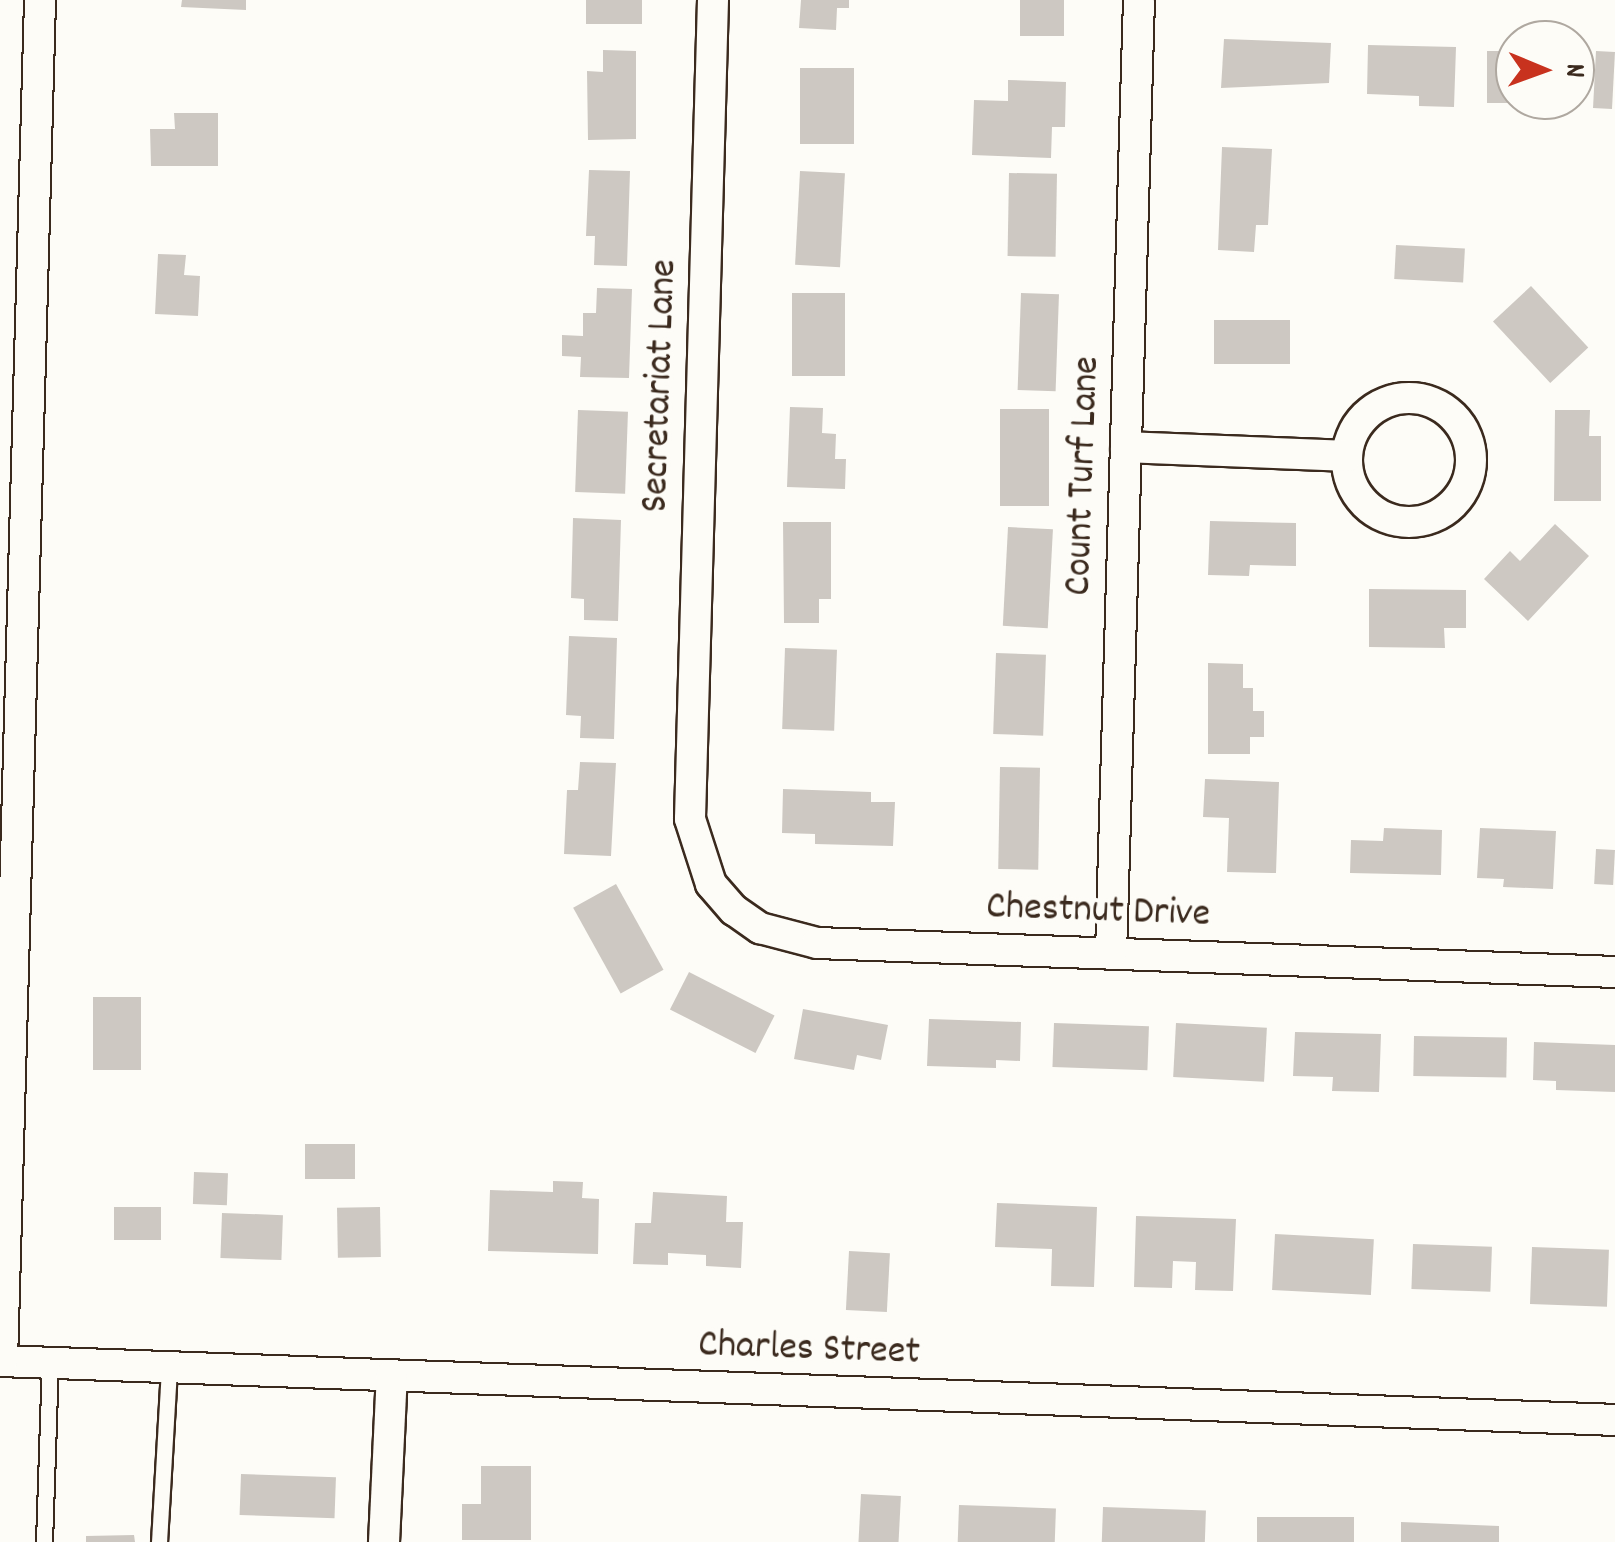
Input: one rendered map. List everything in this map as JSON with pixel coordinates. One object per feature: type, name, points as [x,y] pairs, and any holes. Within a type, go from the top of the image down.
[{"type":"street","points":[[1,1361],[40,0]]},
{"type":"street","name":"Secretariat Lane","points":[[692,775],[714,0]]},
{"type":"street","name":"Count Turf Lane","points":[[1111,954],[1138,0]]},
{"type":"street","points":[[1422,399],[1458,422],[1470,462],[1456,500],[1424,521],[1405,522],[1386,518],[1356,494],[1346,456],[1363,418],[1390,401],[1422,399]]},
{"type":"street","points":[[1126,447],[1346,456]]},
{"type":"street","name":"Chestnut Drive","points":[[692,775],[697,853],[711,884],[760,928],[817,943],[1615,972]]},
{"type":"street","name":"Charles Street","points":[[1,1361],[1615,1420]]},
{"type":"street","points":[[384,1542],[392,1376]]},
{"type":"lane","points":[[44,1542],[50,1363]]},
{"type":"lane","points":[[158,1542],[169,1367]]},
{"type":"building","points":[[182,0],[246,0],[246,10],[181,7]]},
{"type":"building","points":[[586,0],[642,0],[642,24],[586,24]]},
{"type":"building","points":[[801,0],[849,0],[849,8],[837,8],[836,30],[799,28]]},
{"type":"building","points":[[1020,0],[1064,0],[1064,36],[1020,36]]},
{"type":"building","points":[[1224,39],[1331,43],[1329,83],[1221,88]]},
{"type":"building","points":[[1368,45],[1456,47],[1454,107],[1419,106],[1419,96],[1367,94]]},
{"type":"building","points":[[603,50],[636,51],[636,139],[588,140],[587,71],[603,72]]},
{"type":"building","points":[[1487,51],[1495,51],[1495,103],[1487,103]]},
{"type":"building","points":[[1596,51],[1615,52],[1612,109],[1595,108]]},
{"type":"building","points":[[800,68],[854,68],[854,144],[800,144]]},
{"type":"building","points":[[1008,80],[1066,82],[1065,127],[1052,127],[1051,158],[972,155],[974,100],[1008,101]]},
{"type":"building","points":[[174,113],[218,113],[218,166],[151,166],[150,129],[175,129]]},
{"type":"building","points":[[1222,147],[1272,149],[1268,225],[1256,225],[1254,252],[1218,250]]},
{"type":"building","points":[[589,170],[630,171],[627,266],[594,265],[595,236],[586,236]]},
{"type":"building","points":[[800,171],[845,173],[840,267],[795,265]]},
{"type":"building","points":[[1009,173],[1057,174],[1056,257],[1008,256]]},
{"type":"building","points":[[1396,245],[1465,249],[1463,283],[1394,279]]},
{"type":"building","points":[[158,254],[186,255],[184,275],[200,276],[198,316],[155,314]]},
{"type":"building","points":[[1531,286],[1588,347],[1550,383],[1493,321]]},
{"type":"building","points":[[597,288],[632,289],[629,378],[580,377],[581,357],[562,356],[562,335],[583,336],[583,313],[596,313]]},
{"type":"building","points":[[792,293],[845,293],[845,376],[792,376]]},
{"type":"building","points":[[1021,293],[1059,294],[1056,391],[1018,390]]},
{"type":"building","points":[[1214,320],[1290,320],[1290,364],[1214,364]]},
{"type":"building","points":[[790,407],[823,408],[822,433],[836,434],[835,459],[846,459],[845,489],[787,487]]},
{"type":"building","points":[[1000,409],[1049,409],[1049,506],[1000,506]]},
{"type":"building","points":[[578,410],[628,412],[625,494],[575,492]]},
{"type":"building","points":[[1555,410],[1590,410],[1589,436],[1601,436],[1601,501],[1554,501]]},
{"type":"building","points":[[573,518],[621,520],[618,621],[584,620],[584,599],[571,598]]},
{"type":"building","points":[[1210,521],[1296,523],[1296,566],[1250,565],[1249,576],[1208,575]]},
{"type":"building","points":[[783,522],[831,522],[831,599],[819,599],[819,623],[784,623]]},
{"type":"building","points":[[1555,524],[1589,556],[1528,621],[1484,579],[1510,551],[1520,561]]},
{"type":"building","points":[[1008,527],[1053,529],[1048,628],[1003,626]]},
{"type":"building","points":[[1369,589],[1466,590],[1466,628],[1444,628],[1445,648],[1369,647]]},
{"type":"building","points":[[569,636],[617,638],[614,739],[580,738],[581,716],[566,715]]},
{"type":"building","points":[[785,648],[837,650],[834,731],[782,729]]},
{"type":"building","points":[[996,653],[1046,655],[1043,736],[993,734]]},
{"type":"building","points":[[1208,663],[1243,664],[1243,688],[1253,688],[1253,711],[1264,711],[1264,737],[1250,737],[1250,754],[1208,754]]},
{"type":"building","points":[[580,762],[616,763],[611,856],[564,854],[567,790],[578,790]]},
{"type":"building","points":[[1000,767],[1040,768],[1038,870],[998,869]]},
{"type":"building","points":[[1205,779],[1279,782],[1276,873],[1227,872],[1229,818],[1203,817]]},
{"type":"building","points":[[783,789],[871,792],[871,802],[895,802],[893,846],[815,844],[815,834],[782,833]]},
{"type":"building","points":[[1384,828],[1442,830],[1441,875],[1350,873],[1351,840],[1383,841]]},
{"type":"building","points":[[1480,828],[1556,831],[1553,889],[1503,887],[1504,879],[1477,878]]},
{"type":"building","points":[[1596,849],[1615,850],[1613,885],[1594,884]]},
{"type":"building","points":[[616,884],[664,970],[621,993],[573,908]]},
{"type":"building","points":[[689,972],[775,1016],[755,1053],[670,1009]]},
{"type":"building","points":[[93,997],[141,997],[141,1070],[93,1070]]},
{"type":"building","points":[[803,1009],[888,1025],[881,1060],[857,1055],[854,1070],[794,1059]]},
{"type":"building","points":[[929,1019],[1021,1022],[1020,1061],[996,1060],[996,1068],[927,1066]]},
{"type":"building","points":[[1054,1023],[1149,1026],[1147,1070],[1052,1067]]},
{"type":"building","points":[[1176,1023],[1267,1028],[1264,1082],[1173,1077]]},
{"type":"building","points":[[1295,1032],[1381,1034],[1379,1092],[1332,1091],[1333,1077],[1293,1076]]},
{"type":"building","points":[[1414,1036],[1507,1038],[1506,1078],[1413,1076]]},
{"type":"building","points":[[1534,1042],[1615,1045],[1615,1092],[1556,1090],[1556,1081],[1533,1080]]},
{"type":"building","points":[[305,1144],[355,1144],[355,1179],[305,1179]]},
{"type":"building","points":[[194,1172],[228,1173],[227,1205],[193,1204]]},
{"type":"building","points":[[553,1181],[583,1182],[582,1198],[599,1199],[598,1254],[488,1251],[490,1190],[553,1192]]},
{"type":"building","points":[[653,1192],[727,1196],[726,1222],[743,1222],[741,1268],[706,1266],[706,1255],[668,1253],[668,1265],[633,1264],[635,1223],[651,1223]]},
{"type":"building","points":[[997,1203],[1097,1207],[1094,1287],[1051,1286],[1052,1249],[995,1247]]},
{"type":"building","points":[[114,1207],[161,1207],[161,1240],[114,1240]]},
{"type":"building","points":[[380,1207],[381,1257],[338,1258],[337,1208]]},
{"type":"building","points":[[222,1213],[283,1215],[281,1260],[220,1258]]},
{"type":"building","points":[[1136,1216],[1236,1219],[1233,1291],[1195,1290],[1196,1262],[1173,1261],[1172,1288],[1134,1287]]},
{"type":"building","points":[[1275,1234],[1374,1239],[1371,1295],[1272,1290]]},
{"type":"building","points":[[1413,1244],[1492,1247],[1490,1292],[1411,1289]]},
{"type":"building","points":[[1532,1247],[1609,1250],[1607,1307],[1530,1304]]},
{"type":"building","points":[[849,1251],[890,1253],[887,1312],[846,1310]]},
{"type":"building","points":[[481,1466],[531,1466],[531,1540],[462,1540],[462,1504],[481,1504]]},
{"type":"building","points":[[241,1474],[336,1477],[335,1518],[240,1515]]},
{"type":"building","points":[[861,1494],[901,1496],[899,1542],[858,1542]]},
{"type":"building","points":[[959,1505],[1056,1508],[1055,1542],[958,1542]]},
{"type":"building","points":[[1103,1507],[1206,1511],[1205,1542],[1102,1542]]},
{"type":"building","points":[[1257,1517],[1354,1517],[1354,1542],[1257,1542]]},
{"type":"building","points":[[1401,1522],[1499,1526],[1499,1542],[1401,1542]]},
{"type":"building","points":[[134,1535],[135,1542],[86,1542],[86,1536]]}]
